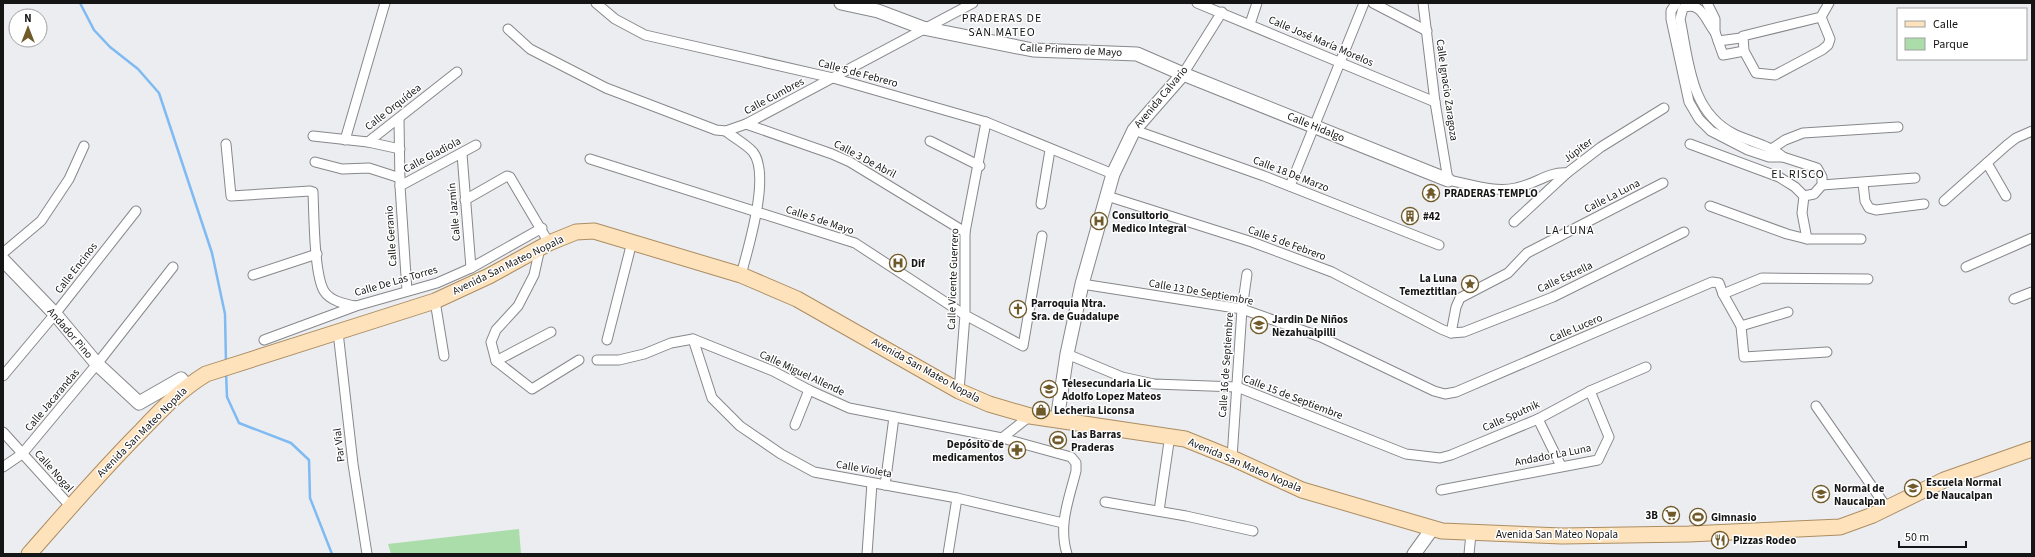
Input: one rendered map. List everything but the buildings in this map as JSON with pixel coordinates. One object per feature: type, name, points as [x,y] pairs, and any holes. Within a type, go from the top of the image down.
[{"type":"main road","name":"Avenida San Mateo Nopala","points":[[30,554],[112,460],[172,398],[206,374],[435,301],[489,276],[544,245],[576,232],[594,231],[741,275],[797,299],[959,391],[989,404],[1030,416],[1170,436],[1200,444],[1302,490],[1432,530],[1471,534],[1562,536],[1688,534],[1840,527],[1887,508],[1944,480],[2032,449]]},
{"type":"street","points":[[345,140],[386,3]]},
{"type":"street","name":"Calle 5 de Febrero","points":[[596,3],[615,19],[645,34],[833,78],[986,122],[1050,150],[1113,174]]},
{"type":"street","name":"Calle Primero de Mayo","points":[[841,3],[878,12],[923,28],[1033,50],[1137,54],[1183,74]]},
{"type":"street","name":"Calle Cumbres","points":[[726,132],[746,124],[923,28],[973,3]]},
{"type":"street","name":"Calle José María Morelos","points":[[1197,3],[1222,12],[1435,102]]},
{"type":"street","points":[[1250,24],[1257,3]]},
{"type":"street","points":[[1290,186],[1364,3]]},
{"type":"street","points":[[1373,3],[1427,31]]},
{"type":"street","name":"Calle Ignacio Zaragoza","points":[[1423,3],[1435,102],[1448,180]]},
{"type":"street","points":[[1676,3],[1671,11],[1671,19],[1690,102],[1699,119],[1712,131],[1728,141],[1748,150],[1769,157],[1783,157],[1817,168],[1822,176],[1822,185],[1814,194],[1804,196]]},
{"type":"street","points":[[1707,3],[1715,19],[1715,32],[1723,55],[1744,51]]},
{"type":"street","points":[[1718,41],[1821,17],[1829,3]]},
{"type":"street","points":[[1715,32],[1707,23],[1701,9],[1696,6],[1688,5],[1683,8],[1680,19],[1698,98],[1706,112],[1717,124],[1752,142],[1773,148],[1783,157]]},
{"type":"street","name":"Avenida Calvario","points":[[1057,420],[1067,354],[1082,284],[1113,174],[1134,130],[1183,74],[1222,12]]},
{"type":"street","points":[[1744,36],[1744,51],[1756,73],[1775,75],[1786,71],[1828,45],[1830,38],[1829,32],[1821,17]]},
{"type":"street","points":[[508,29],[530,49],[606,88],[716,130],[726,132],[752,152],[757,161],[759,171],[757,212],[741,275]]},
{"type":"street","name":"Calle Orquídea","points":[[313,136],[368,142],[457,72]]},
{"type":"street","name":"Calle Hidalgo","points":[[1183,74],[1448,180]]},
{"type":"street","name":"Júpiter","points":[[1514,222],[1567,173],[1601,147],[1664,108]]},
{"type":"street","name":"Calle Geranio","points":[[399,119],[400,182],[407,291]]},
{"type":"street","name":"Calle Vicente Guerrero","points":[[959,391],[965,315],[965,232],[980,166],[986,122]]},
{"type":"street","name":"Calle 3 De Abril","points":[[746,124],[832,154],[850,162],[965,232]]},
{"type":"street","points":[[1769,157],[1773,148],[1785,140],[1803,133],[1898,127]]},
{"type":"street","name":"Calle 18 De Marzo","points":[[1134,130],[1290,186],[1439,245]]},
{"type":"street","points":[[1944,201],[2016,138],[2032,131]]},
{"type":"street","points":[[930,141],[980,166]]},
{"type":"street","points":[[368,142],[400,149]]},
{"type":"street","name":"Calle De Las Torres","points":[[226,144],[231,196],[313,192],[319,278],[325,293],[342,303],[356,306],[437,283],[471,268],[542,228]]},
{"type":"street","points":[[1690,144],[1779,177],[1795,186],[1804,196],[1802,212],[1807,239]]},
{"type":"street","name":"Calle Gladiola","points":[[400,182],[462,154],[476,145]]},
{"type":"street","points":[[3,252],[41,221],[70,179],[84,146]]},
{"type":"street","points":[[1041,204],[1050,150]]},
{"type":"street","name":"Calle Jazmín","points":[[462,154],[471,268]]},
{"type":"street","name":"Calle 5 de Mayo","points":[[590,159],[855,243],[965,315],[1023,346],[1042,236]]},
{"type":"street","points":[[315,162],[342,169],[369,168],[400,182]]},
{"type":"street","points":[[1987,163],[2006,196]]},
{"type":"street","points":[[1448,180],[1507,190],[1518,188],[1557,173],[1567,173]]},
{"type":"street","points":[[465,200],[507,176],[510,177],[542,228],[544,245],[534,275],[521,300],[496,330],[491,342],[496,360],[532,389],[579,360]]},
{"type":"street","points":[[1822,185],[1915,178]]},
{"type":"street","name":"Calle La Luna","points":[[1451,333],[1456,307],[1460,298],[1508,273],[1527,253],[1663,183]]},
{"type":"street","points":[[1863,183],[1865,201],[1869,208],[1876,210],[1924,204]]},
{"type":"street","name":"Calle 5 de Febrero","points":[[1107,196],[1252,242],[1332,272],[1451,333]]},
{"type":"street","points":[[1710,206],[1786,234],[1807,239],[1861,239]]},
{"type":"street","name":"Calle Encinos","points":[[3,376],[55,314],[136,211]]},
{"type":"street","name":"Calle Estrella","points":[[1451,333],[1464,332],[1553,297],[1684,232]]},
{"type":"street","points":[[1966,267],[2032,238]]},
{"type":"street","points":[[607,340],[632,242]]},
{"type":"street","points":[[253,275],[317,254]]},
{"type":"street","name":"Andador Pino","points":[[3,260],[55,314],[97,364],[139,403],[181,379],[187,386]]},
{"type":"street","name":"Calle Jacarandas","points":[[3,467],[22,454],[97,364],[173,267]]},
{"type":"street","name":"Calle 16 de Septiembre","points":[[1232,458],[1242,309],[1247,274]]},
{"type":"street","points":[[1827,352],[1744,357],[1741,326],[1723,294],[1762,278],[1868,279]]},
{"type":"street","name":"Calle Lucero","points":[[1445,394],[1456,392],[1712,282],[1716,281],[1719,284],[1723,294]]},
{"type":"street","name":"Calle 13 De Septiembre","points":[[1082,284],[1242,309],[1321,337],[1434,392],[1445,394]]},
{"type":"street","points":[[2014,299],[2032,292]]},
{"type":"street","points":[[435,301],[444,356]]},
{"type":"street","points":[[264,340],[356,306]]},
{"type":"street","points":[[1741,326],[1788,312]]},
{"type":"street","name":"Par Vial","points":[[338,332],[354,471],[367,554]]},
{"type":"street","points":[[496,360],[551,332]]},
{"type":"street","points":[[597,360],[619,360],[644,354],[671,343],[692,339]]},
{"type":"street","name":"Calle Miguel Allende","points":[[692,339],[773,371],[809,390],[849,408],[1002,438],[1071,457],[1076,463],[1076,471],[1063,523]]},
{"type":"street","name":"Calle Violeta","points":[[692,339],[712,398],[740,426],[781,454],[814,472],[957,498],[1063,523]]},
{"type":"street","name":"Calle 15 de Septiembre","points":[[1067,354],[1122,377],[1154,384],[1237,387],[1406,454],[1440,458]]},
{"type":"street","name":"Calle Sputnik","points":[[1440,458],[1451,455],[1538,419],[1590,391],[1646,367]]},
{"type":"street","points":[[795,425],[809,390]]},
{"type":"street","name":"Andador La Luna","points":[[1441,490],[1598,460],[1608,437],[1590,391]]},
{"type":"street","points":[[1816,406],[1887,508]]},
{"type":"street","points":[[1002,438],[1030,416]]},
{"type":"street","points":[[886,485],[894,418]]},
{"type":"street","points":[[1538,419],[1561,466]]},
{"type":"street","name":"Calle Nogal","points":[[3,432],[71,507]]},
{"type":"street","points":[[1159,511],[1170,436]]},
{"type":"street","points":[[867,554],[872,483]]},
{"type":"street","points":[[948,554],[957,498]]},
{"type":"street","points":[[1105,502],[1253,530]]},
{"type":"street","points":[[1063,523],[1063,540],[1067,554]]},
{"type":"street","points":[[1414,554],[1432,530]]},
{"type":"street","points":[[1469,554],[1471,534]]},
{"type":"green space","points":[[519,529],[521,554],[391,554],[388,544]]},
{"type":"waterway","points":[[80,3],[94,30],[110,47],[138,69],[159,93],[212,253],[225,314],[226,363]]},
{"type":"waterway","points":[[226,372],[227,397],[239,423],[291,443],[309,460],[310,498],[332,554]]},
{"type":"place","name":"PRADERAS TEMPLO","points":[[1431,193]]},
{"type":"place","name":"#42","points":[[1410,216]]},
{"type":"place","name":"Consultorio Medico Integral","points":[[1099,221]]},
{"type":"place","name":"Dif","points":[[898,263]]},
{"type":"place","name":"La Luna Temeztitlan","points":[[1470,284]]},
{"type":"place","name":"Parroquia Ntra. Sra. de Guadalupe","points":[[1018,309]]},
{"type":"place","name":"Jardin De Niños Nezahualpilli","points":[[1259,325]]},
{"type":"place","name":"Telesecundaria Lic Adolfo Lopez Mateos","points":[[1049,389]]},
{"type":"place","name":"Lecheria Liconsa","points":[[1041,410]]},
{"type":"place","name":"Las Barras Praderas","points":[[1058,440]]},
{"type":"place","name":"Depósito de medicamentos","points":[[1017,450]]},
{"type":"place","name":"Escuela Normal De Naucalpan","points":[[1913,488]]},
{"type":"place","name":"Normal de Naucalpan","points":[[1821,494]]},
{"type":"place","name":"3B","points":[[1671,515]]},
{"type":"place","name":"Gimnasio","points":[[1698,517]]},
{"type":"place","name":"Pizzas Rodeo","points":[[1720,540]]},
{"type":"district","name":"PRADERAS DE SAN MATEO","points":[[1002,25]]},
{"type":"district","name":"EL RISCO","points":[[1798,174]]},
{"type":"district","name":"LA LUNA","points":[[1570,230]]}]
